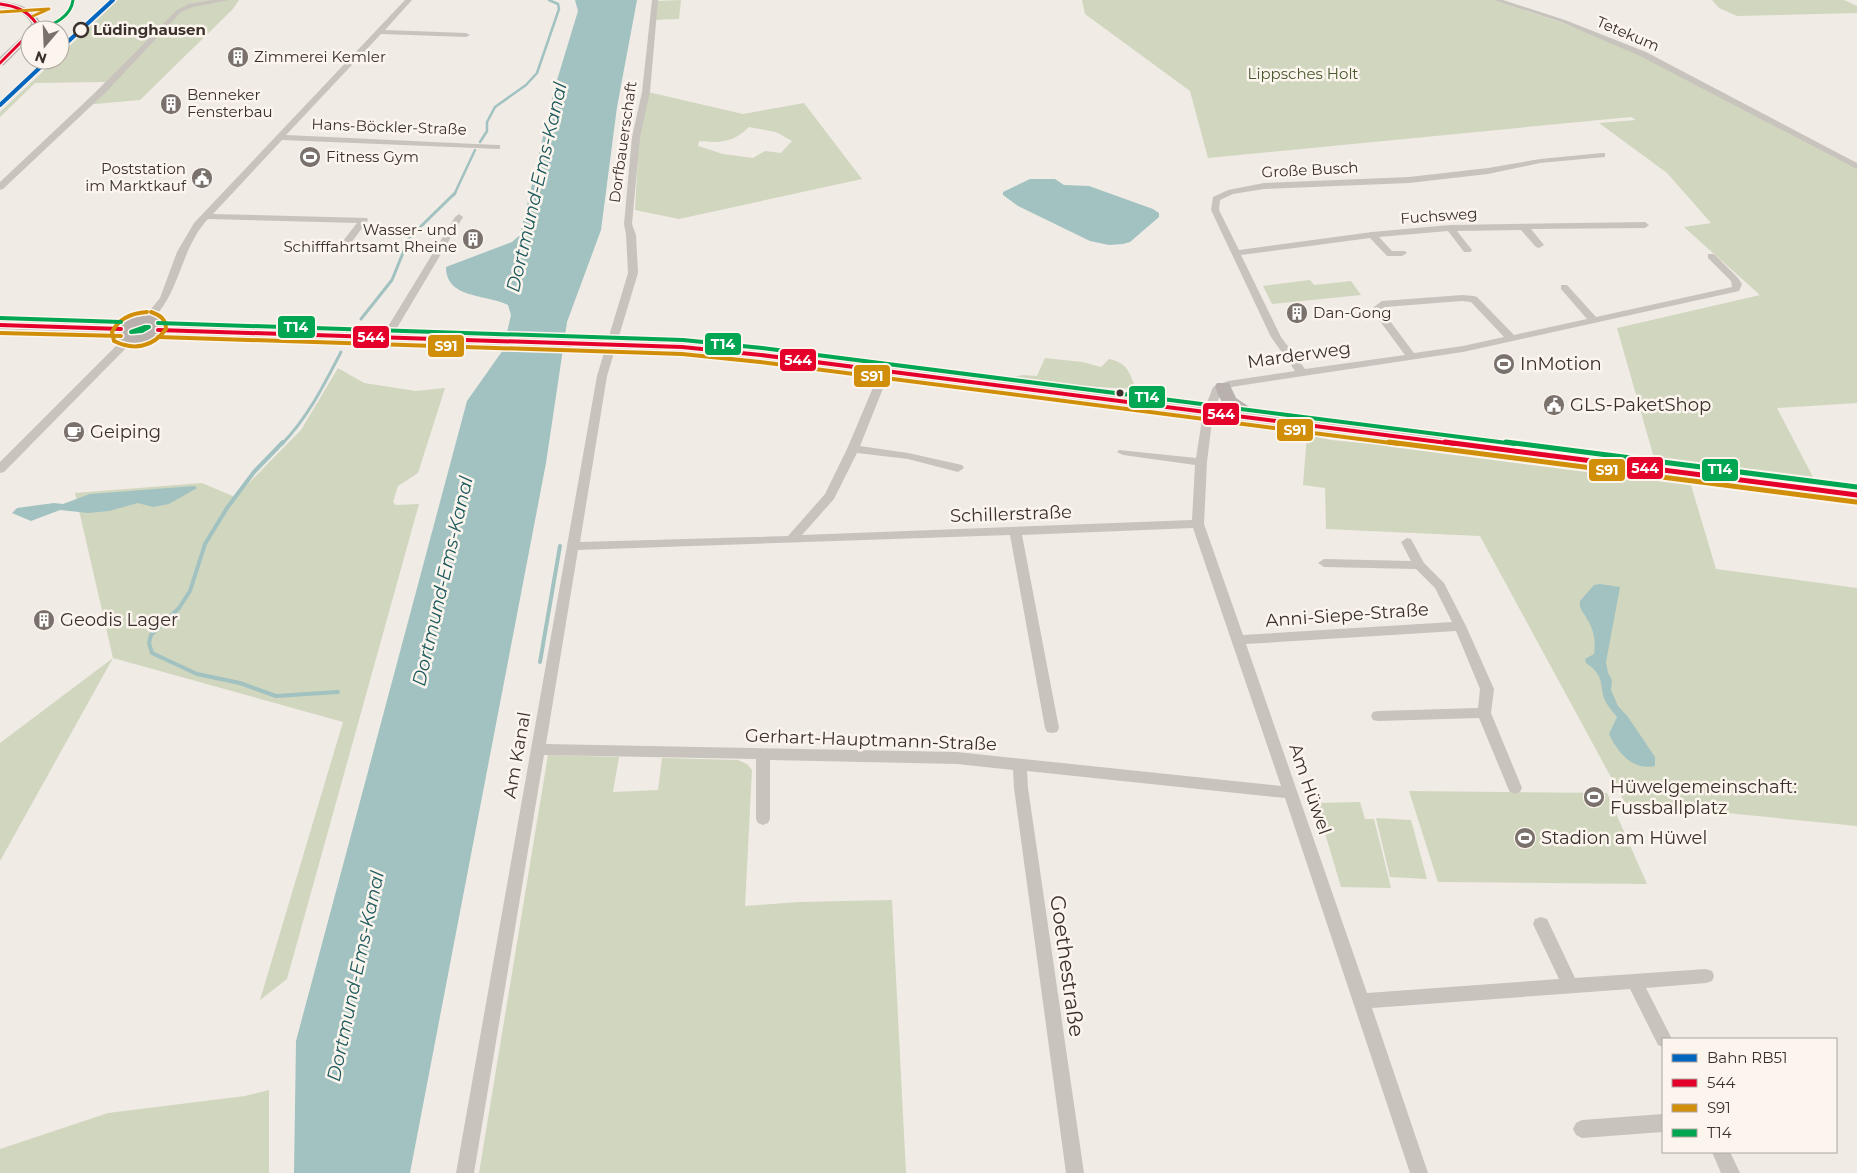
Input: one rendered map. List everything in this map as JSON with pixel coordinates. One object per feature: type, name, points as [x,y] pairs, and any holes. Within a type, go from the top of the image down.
[{"type":"main road","points":[[0,325],[125,334],[144,338],[153,325],[386,338],[611,344],[712,350],[1857,495]]},
{"type":"main road","points":[[1223,386],[1225,396],[1232,404],[1266,420]]},
{"type":"street","points":[[0,187],[125,68],[179,11],[191,5],[226,0]]},
{"type":"street","points":[[397,0],[409,0]]},
{"type":"street","name":"Hans-Böckler-Straße","points":[[153,325],[180,254],[204,216],[409,0]]},
{"type":"street","name":"Dorfbauerschaft","points":[[611,344],[633,273],[631,235],[628,224],[636,137],[646,92],[655,0]]},
{"type":"street","name":"Tetekum","points":[[1496,0],[1563,22],[1643,54],[1857,166]]},
{"type":"street","points":[[0,4],[25,10],[34,16],[35,20]]},
{"type":"street","points":[[380,32],[466,35]]},
{"type":"street","points":[[0,63],[20,43]]},
{"type":"street","name":"Hans-Böckler-Straße","points":[[280,137],[497,146]]},
{"type":"street","name":"Große Busch","points":[[1302,373],[1276,337],[1215,210],[1216,199],[1231,192],[1264,186],[1409,180],[1488,171],[1540,161],[1602,155]]},
{"type":"street","points":[[204,216],[364,220],[348,241]]},
{"type":"street","points":[[386,338],[459,217]]},
{"type":"street","name":"Fuchsweg","points":[[1236,253],[1372,235],[1450,228],[1645,225]]},
{"type":"street","points":[[1524,227],[1539,245]]},
{"type":"street","points":[[1450,228],[1467,250]]},
{"type":"street","points":[[1372,235],[1390,254],[1402,253]]},
{"type":"street","name":"Marderweg","points":[[1223,386],[1240,381],[1463,349],[1736,289],[1737,284],[1735,280],[1711,256]]},
{"type":"street","points":[[1564,287],[1594,320]]},
{"type":"street","points":[[1412,357],[1376,309],[1382,304],[1462,298],[1474,299],[1511,338]]},
{"type":"street","points":[[0,469],[125,334]]},
{"type":"street","name":"Am Kanal","points":[[465,1173],[572,546],[602,376],[611,344]]},
{"type":"street","points":[[572,546],[792,539],[830,496],[854,449],[885,371]]},
{"type":"street","points":[[1208,413],[1217,389],[1223,386]]},
{"type":"street","name":"Am Hüwel","points":[[1208,413],[1201,462],[1198,524],[1419,1173]]},
{"type":"street","points":[[854,449],[908,456],[958,468]]},
{"type":"street","points":[[1124,452],[1201,462]]},
{"type":"street","name":"Schillerstraße","points":[[792,539],[1198,524]]},
{"type":"street","points":[[1015,532],[1052,728]]},
{"type":"street","name":"Anni-Siepe-Straße","points":[[1406,542],[1420,564],[1440,586],[1460,626],[1487,689],[1484,713],[1515,788]]},
{"type":"street","points":[[1324,563],[1420,564]]},
{"type":"street","name":"Anni-Siepe-Straße","points":[[1237,640],[1460,626]]},
{"type":"street","points":[[1378,716],[1484,713]]},
{"type":"street","name":"Gerhart-Hauptmann-Straße","points":[[538,749],[957,758],[1291,793]]},
{"type":"street","points":[[762,819],[763,755]]},
{"type":"street","name":"Goethestraße","points":[[1020,764],[1021,788],[1075,1173]]},
{"type":"street","points":[[1541,924],[1570,985]]},
{"type":"street","points":[[1360,1001],[1706,976]]},
{"type":"street","points":[[1634,980],[1663,1038]]},
{"type":"street","points":[[1582,1129],[1662,1123]]},
{"type":"street","points":[[1721,1153],[1731,1173]]},
{"type":"green space","points":[[118,0],[239,0],[233,9],[140,100],[84,105],[105,82],[35,83],[0,117],[0,112],[44,70],[70,70],[70,46]]},
{"type":"green space","points":[[681,0],[679,19],[654,20],[656,1]]},
{"type":"green space","name":"Lippsches Holt","points":[[1082,0],[1493,0],[1560,22],[1641,54],[1857,167],[1857,403],[1777,408],[1814,479],[1654,458],[1617,328],[1760,295],[1684,227],[1711,223],[1667,173],[1599,123],[1636,120],[1631,117],[1208,158],[1190,91],[1085,14]]},
{"type":"green space","points":[[1712,0],[1844,0],[1857,6],[1857,13],[1737,16],[1719,8]]},
{"type":"green space","points":[[648,92],[743,114],[804,103],[862,179],[679,219],[635,210],[639,136]],"holes":[[[749,127],[776,132],[792,141],[781,153],[765,151],[753,158],[723,154],[698,146],[699,141],[726,141]]]},
{"type":"green space","points":[[1310,280],[1314,285],[1351,281],[1361,295],[1272,304],[1263,286]]},
{"type":"green space","points":[[1045,358],[1082,362],[1101,367],[1109,359],[1115,361],[1127,369],[1136,389],[1061,385],[1009,378],[1023,375],[1037,376]]},
{"type":"green space","points":[[338,368],[364,383],[416,391],[445,388],[418,473],[398,486],[393,502],[396,505],[419,504],[287,979],[260,1000],[343,722],[113,658],[75,493],[202,483],[235,497],[301,430]]},
{"type":"green space","points":[[1307,435],[1331,440],[1462,453],[1690,482],[1716,569],[1857,588],[1857,826],[1625,803],[1480,536],[1326,529],[1325,488],[1303,485]]},
{"type":"green space","points":[[113,658],[0,861],[0,743]]},
{"type":"green space","points":[[548,755],[619,757],[613,792],[658,790],[662,758],[738,760],[747,764],[752,770],[745,906],[799,902],[892,900],[906,1173],[479,1173]]},
{"type":"green space","name":"Stadion am Hüwel","points":[[1409,791],[1607,793],[1647,884],[1438,882]]},
{"type":"green space","points":[[1360,802],[1365,819],[1374,819],[1391,888],[1341,887],[1316,803]]},
{"type":"green space","points":[[1376,818],[1411,820],[1427,879],[1390,877]]},
{"type":"green space","points":[[269,1090],[269,1173],[0,1173],[0,1149],[108,1113],[245,1096]]},
{"type":"water","name":"Dortmund-Ems-Kanal","points":[[575,0],[637,0],[617,107],[601,230],[567,322],[546,463],[410,1173],[294,1173],[296,1041],[467,401],[503,350],[511,315],[508,305],[469,294],[453,285],[448,277],[446,267],[512,242],[520,235],[554,90],[578,11]]},
{"type":"water","points":[[1030,179],[1055,179],[1064,185],[1089,186],[1153,209],[1159,213],[1159,217],[1130,242],[1109,245],[1090,241],[1018,206],[1003,195],[1003,192]]},
{"type":"water","points":[[194,486],[197,488],[169,504],[153,507],[138,503],[109,511],[88,513],[60,510],[31,521],[12,513],[17,508],[54,503],[63,504],[90,494]]},
{"type":"water","points":[[1594,585],[1620,587],[1606,662],[1608,673],[1612,680],[1611,690],[1618,706],[1628,717],[1655,757],[1655,766],[1647,767],[1633,763],[1617,748],[1609,734],[1617,717],[1604,698],[1600,678],[1593,668],[1586,663],[1585,659],[1594,654],[1595,641],[1591,627],[1581,609],[1580,601]]},
{"type":"waterway","points":[[480,142],[487,131],[487,122],[495,107],[526,85],[537,73],[559,9],[558,4],[549,0]]},
{"type":"waterway","points":[[455,193],[475,150]]},
{"type":"waterway","points":[[361,319],[392,280],[409,238],[455,193]]},
{"type":"waterway","points":[[282,444],[308,412],[341,352]]},
{"type":"waterway","points":[[283,442],[254,472],[227,508],[205,544],[190,591],[179,608],[151,635],[149,643],[152,653],[197,674],[240,683],[276,696],[338,692]]},
{"type":"waterway","points":[[540,662],[560,546]]},
{"type":"rail line","name":"RB51","points":[[70,40],[113,0]]},
{"type":"rail line","name":"RB51","points":[[0,105],[37,70]]},
{"type":"transit line","name":"T14","points":[[60,20],[70,11],[73,0]]},
{"type":"transit line","name":"544","points":[[0,4],[25,11],[34,20]]},
{"type":"transit line","name":"S91","points":[[0,12],[49,9],[33,16]]},
{"type":"transit line","name":"544","points":[[0,63],[20,43]]},
{"type":"transit line","name":"S91","points":[[147,312],[136,313],[122,319],[112,332],[114,341],[121,345],[135,347],[143,346],[156,340],[166,329],[166,325],[162,318],[151,312]]},
{"type":"transit line","name":"T14","points":[[0,318],[121,322]]},
{"type":"transit line","name":"T14","points":[[158,323],[683,340],[762,348],[1857,487]]},
{"type":"transit line","name":"544","points":[[0,325],[121,329]]},
{"type":"transit line","name":"T14","points":[[145,327],[149,327],[142,331],[131,332],[145,327]]},
{"type":"transit line","name":"544","points":[[158,330],[682,347],[761,355],[1857,495]]},
{"type":"transit line","name":"S91","points":[[0,333],[121,336]]},
{"type":"transit line","name":"S91","points":[[158,337],[682,354],[760,362],[1856,502]]},
{"type":"place","name":"Lüdinghausen","points":[[81,30]]},
{"type":"place","name":"Zimmerei Kemler","points":[[238,57]]},
{"type":"place","name":"Benneker Fensterbau","points":[[171,104]]},
{"type":"place","name":"Fitness Gym","points":[[310,157]]},
{"type":"place","name":"Poststation im Marktkauf","points":[[202,178]]},
{"type":"place","name":"Wasser- und Schifffahrtsamt Rheine","points":[[473,239]]},
{"type":"place","name":"Dan-Gong","points":[[1297,313]]},
{"type":"place","name":"InMotion","points":[[1504,364]]},
{"type":"place","name":"GLS-PaketShop","points":[[1554,405]]},
{"type":"place","name":"Geiping","points":[[74,432]]},
{"type":"place","name":"Geodis Lager","points":[[44,620]]},
{"type":"place","name":"Hüwelgemeinschaft: Fussballplatz","points":[[1594,797]]},
{"type":"place","name":"Stadion am Hüwel","points":[[1525,838]]}]
